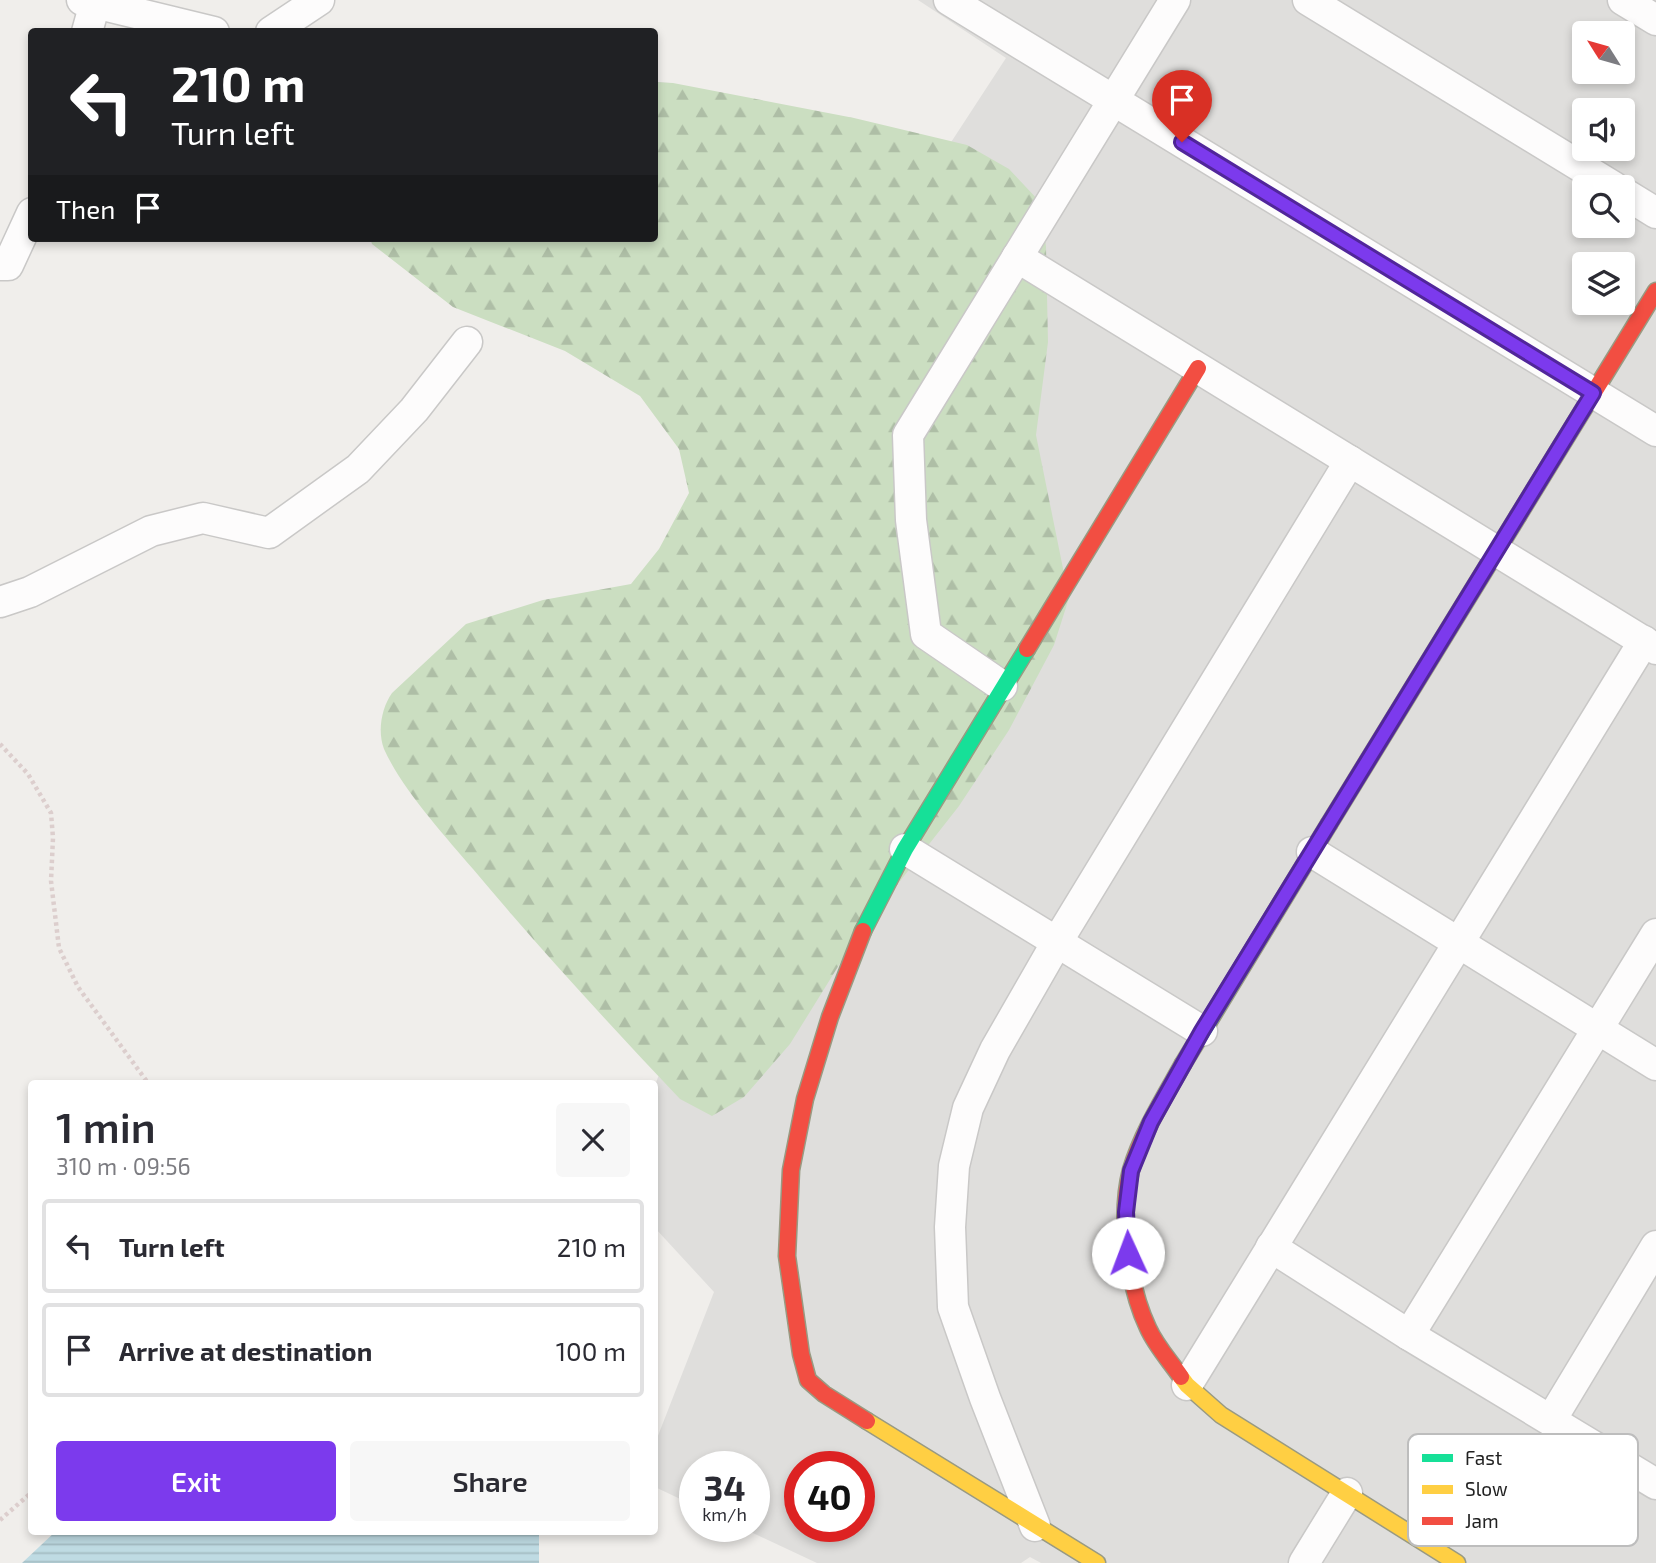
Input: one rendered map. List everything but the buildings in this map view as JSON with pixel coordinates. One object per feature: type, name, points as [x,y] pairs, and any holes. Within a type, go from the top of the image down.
[{"type":"street","points":[[277,28],[319,0]]},
{"type":"street","points":[[949,0],[1656,431]]},
{"type":"street","points":[[1002,686],[926,634],[911,520],[908,435],[1175,0]]},
{"type":"street","points":[[1308,0],[1594,175]]},
{"type":"street","points":[[1623,0],[1656,20]]},
{"type":"street","points":[[87,28],[88,1],[198,28]]},
{"type":"street","points":[[1635,200],[1656,213]]},
{"type":"street","points":[[0,265],[8,265],[28,221]]},
{"type":"street","points":[[1017,257],[1650,645],[1459,942],[1186,1385]]},
{"type":"street","points":[[1408,1531],[1222,1415],[1186,1385],[1149,1331],[1136,1300],[1128,1253],[1126,1212],[1131,1171],[1151,1122],[1202,1031],[1656,291]]},
{"type":"street","points":[[0,602],[30,592],[151,531],[203,518],[269,533],[358,469],[414,410],[467,342]]},
{"type":"street","points":[[1097,1563],[824,1394],[808,1380],[801,1354],[786,1255],[791,1170],[805,1099],[830,1017],[862,933],[905,849],[1198,368]]},
{"type":"street","points":[[1035,1526],[953,1307],[950,1227],[954,1167],[968,1108],[995,1050],[1057,942],[1350,461]]},
{"type":"street","points":[[905,849],[1202,1031]]},
{"type":"street","points":[[1312,852],[1656,1065]]},
{"type":"street","points":[[1409,1335],[1656,934]]},
{"type":"street","points":[[1550,1420],[1656,1246]]},
{"type":"street","points":[[1271,1247],[1409,1335],[1573,1434]]},
{"type":"street","points":[[1638,1473],[1656,1484]]},
{"type":"street","points":[[1304,1563],[1347,1493]]},
{"type":"street","points":[[1431,1546],[1458,1563]]},
{"type":"path","points":[[0,744],[28,774],[51,813],[51,881],[59,948],[78,987],[146,1080]]},
{"type":"path","points":[[0,1520],[28,1496]]},
{"type":"shaded area","points":[[918,0],[1656,0],[1656,1563],[1041,1563],[1030,1557],[1021,1563],[817,1563],[770,1541],[770,1451],[679,1451],[679,1498],[658,1488],[658,1436],[714,1292],[658,1231],[657,1080],[681,1019],[822,340],[1006,58]]},
{"type":"green space","points":[[658,82],[854,118],[967,145],[1009,169],[1041,203],[1046,247],[1048,342],[1036,435],[1069,598],[1054,645],[1009,730],[959,806],[857,936],[790,1044],[744,1097],[712,1116],[680,1099],[523,928],[412,796],[384,749],[381,735],[383,712],[392,693],[466,624],[543,600],[631,584],[659,549],[689,493],[679,449],[640,396],[565,351],[453,307],[371,242],[658,242]]},
{"type":"water","points":[[52,1535],[539,1535],[539,1563],[22,1563]]},
{"type":"traffic: fast","points":[[863,931],[905,849],[1027,649]]},
{"type":"traffic: fast","points":[[1183,1064],[1329,824]]},
{"type":"traffic: slow","points":[[1329,824],[1518,516]]},
{"type":"traffic: slow","points":[[1181,1377],[1221,1415],[1408,1532]]},
{"type":"traffic: slow","points":[[867,1421],[1097,1563]]},
{"type":"traffic: slow","points":[[1430,1546],[1457,1563]]},
{"type":"traffic: jam","points":[[1518,516],[1656,291]]},
{"type":"traffic: jam","points":[[1027,649],[1198,368]]},
{"type":"traffic: jam","points":[[863,931],[830,1017],[805,1099],[791,1170],[787,1256],[801,1354],[808,1380],[824,1394],[867,1421]]},
{"type":"traffic: jam","points":[[1181,1377],[1155,1341],[1141,1311],[1131,1272],[1126,1208],[1131,1170],[1141,1143],[1183,1064]]},
{"type":"route","points":[[1128,1253],[1126,1212],[1131,1171],[1151,1122],[1202,1031],[1593,393],[1182,142]]}]
